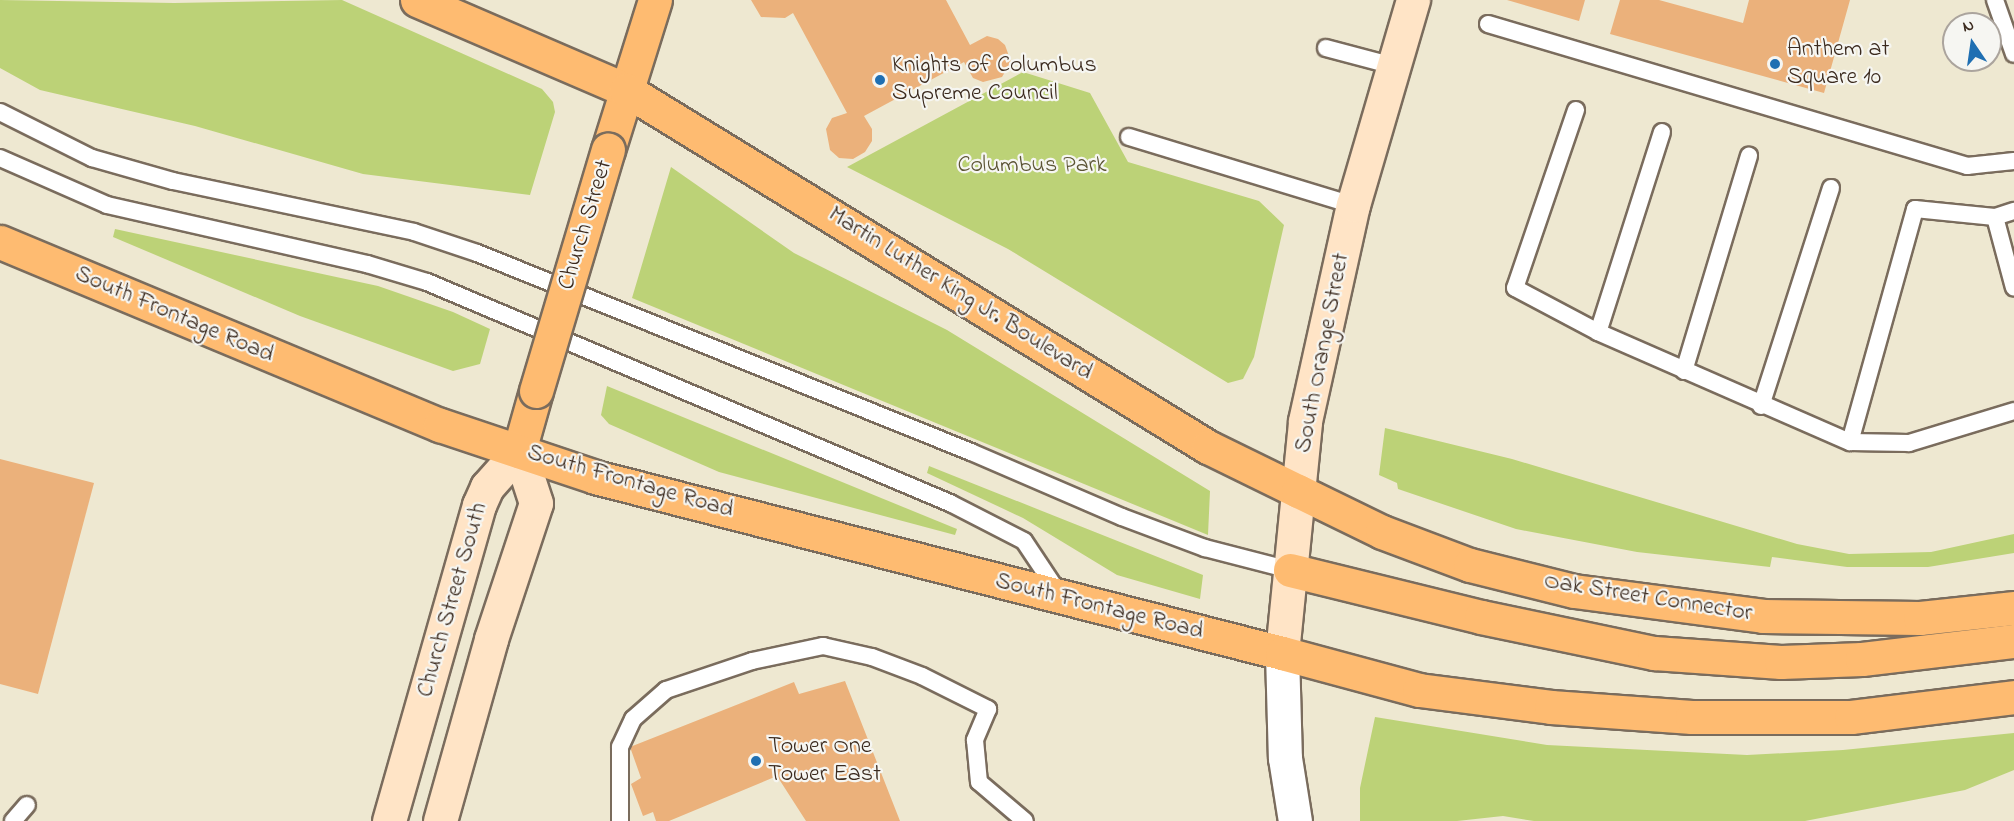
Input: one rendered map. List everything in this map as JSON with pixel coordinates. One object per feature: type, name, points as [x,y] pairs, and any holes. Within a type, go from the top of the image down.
[{"type":"main road","name":"Martin Luther King Jr. Boulevard","points":[[417,0],[626,90],[1208,447],[1298,491]]},
{"type":"main road","name":"Church Street","points":[[519,451],[655,0]]},
{"type":"main road","name":"South Orange Street","points":[[1282,653],[1305,421],[1353,205],[1413,0]]},
{"type":"main road","name":"South Frontage Road","points":[[0,242],[440,425],[595,477],[1419,690],[1551,707],[1692,717],[1851,717],[2014,697]]},
{"type":"main road","name":"Church Street South","points":[[389,821],[478,505],[487,487],[519,451]]},
{"type":"main road","name":"Church Street South","points":[[440,821],[490,639],[536,503],[519,451]]},
{"type":"main road","name":"Oak Street Connector","points":[[1298,491],[1382,532],[1470,565],[1574,591],[1763,616],[1920,618],[2014,608]]},
{"type":"main road","points":[[1290,570],[1481,617],[1654,653],[1781,662],[1872,658],[2014,641]]},
{"type":"street","name":"South Orange Street","points":[[1282,653],[1285,758],[1295,821]]},
{"type":"lane","points":[[1995,0],[2014,54]]},
{"type":"lane","points":[[1488,24],[1967,166],[2014,161]]},
{"type":"lane","points":[[1326,48],[1394,66]]},
{"type":"lane","points":[[1576,110],[1515,288],[1598,332],[1761,406],[1850,442],[1909,443],[2014,411]]},
{"type":"lane","points":[[0,112],[112,164],[173,181],[414,232],[477,253],[972,452],[1122,517],[1205,548],[1290,570]]},
{"type":"lane","points":[[1598,332],[1662,132]]},
{"type":"lane","points":[[1129,137],[1353,205]]},
{"type":"lane","points":[[1684,371],[1749,156]]},
{"type":"lane","points":[[0,158],[107,205],[367,264],[428,282],[950,503],[1024,541],[1063,598]]},
{"type":"lane","points":[[1761,406],[1831,188]]},
{"type":"lane","points":[[1850,442],[1915,209],[1995,218],[2014,212]]},
{"type":"lane","points":[[1995,218],[2014,288]]},
{"type":"lane","points":[[620,821],[620,747],[633,719],[666,690],[752,661],[823,646],[872,657],[922,676],[988,709],[975,740],[978,782],[1025,821]]},
{"type":"lane","points":[[13,821],[27,805]]},
{"type":"green space","points":[[0,0],[174,3],[342,0],[542,89],[553,102],[555,112],[530,195],[363,174],[195,126],[40,90],[0,68]]},
{"type":"green space","name":"Columbus Park","points":[[1023,72],[1090,93],[1128,162],[1259,201],[1284,225],[1254,357],[1243,379],[1228,383],[1008,249],[847,167]]},
{"type":"green space","points":[[671,167],[794,253],[947,330],[1210,491],[1208,535],[632,298]]},
{"type":"green space","points":[[115,229],[378,286],[453,312],[490,329],[480,364],[453,371],[300,316],[113,237]]},
{"type":"green space","points":[[607,386],[957,529],[955,535],[719,472],[609,424],[601,415]]},
{"type":"green space","points":[[1385,428],[1512,459],[1797,544],[1849,554],[1931,552],[2014,534],[2014,553],[1928,567],[1847,567],[1772,557],[1770,567],[1637,552],[1516,529],[1398,489],[1397,483],[1379,475]]},
{"type":"green space","points":[[929,466],[1203,575],[1200,599],[1117,575],[1023,518],[927,473]]},
{"type":"green space","points":[[1375,717],[1547,745],[1747,755],[1843,750],[2014,733],[2014,770],[1965,790],[1805,821],[1534,821],[1503,816],[1457,821],[1360,821],[1360,788]]},
{"type":"building","name":"Knights of Columbus Supreme Council","points":[[751,0],[946,0],[970,45],[987,36],[998,39],[1005,45],[1011,62],[1002,77],[983,82],[973,78],[964,62],[864,116],[872,129],[872,141],[865,152],[853,159],[839,158],[830,150],[826,129],[832,118],[847,113],[793,13],[785,18],[761,17]]},
{"type":"building","points":[[1507,0],[1585,0],[1579,21]]},
{"type":"building","name":"Anthem at Square 10","points":[[1620,0],[1659,0],[1743,23],[1749,0],[1850,0],[1824,93],[1610,34]]},
{"type":"building","points":[[0,459],[94,483],[38,694],[0,684]]},
{"type":"building","name":"Tower One Tower East","points":[[845,681],[900,821],[806,821],[777,776],[669,821],[656,821],[653,812],[643,816],[631,784],[641,778],[630,747],[794,682],[799,694]]},
{"type":"place","name":"Anthem at Square 10","points":[[1775,64]]},
{"type":"place","name":"Knights of Columbus Supreme Council","points":[[880,80]]},
{"type":"place","name":"Tower One Tower East","points":[[756,761]]}]
